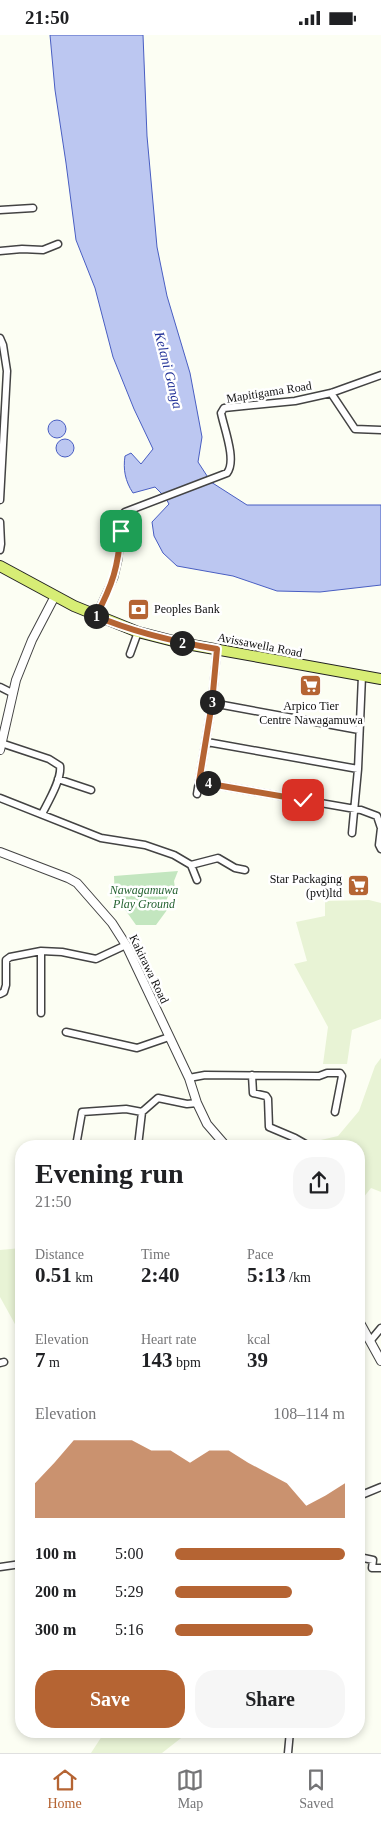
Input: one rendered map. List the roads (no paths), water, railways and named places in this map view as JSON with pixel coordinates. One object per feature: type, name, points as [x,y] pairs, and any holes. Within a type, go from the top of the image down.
[{"type":"main road","name":"Avissawella Road","points":[[0,566],[96,616],[138,632],[181,643],[381,679]]},
{"type":"street","points":[[0,210],[32,208]]},
{"type":"street","points":[[0,251],[43,250],[58,244]]},
{"type":"street","points":[[0,338],[7,371],[0,500]]},
{"type":"street","name":"Mapitigama Road","points":[[96,616],[114,577],[118,560],[121,531],[118,519],[125,512],[227,473],[229,470],[232,461],[221,413],[224,408],[295,401],[330,393],[381,375]]},
{"type":"street","points":[[330,393],[355,429],[381,430]]},
{"type":"street","points":[[0,522],[2,544],[0,550]]},
{"type":"street","points":[[42,815],[61,771],[60,766],[50,759],[1,747],[12,693],[29,647],[55,596]]},
{"type":"street","points":[[130,654],[138,632]]},
{"type":"street","points":[[197,794],[207,742],[217,649]]},
{"type":"street","points":[[352,833],[358,769],[362,676]]},
{"type":"street","points":[[0,687],[12,693]]},
{"type":"street","points":[[212,703],[359,730]]},
{"type":"street","points":[[207,742],[358,769]]},
{"type":"street","points":[[58,779],[91,790]]},
{"type":"street","points":[[199,782],[354,810],[377,816],[381,828],[378,845],[381,849]]},
{"type":"street","points":[[0,798],[102,838],[145,845],[174,855],[191,865],[197,880]]},
{"type":"street","name":"Kakirawa Road","points":[[0,852],[77,883],[112,923],[126,945],[189,1078],[197,1103],[208,1124],[221,1140]]},
{"type":"street","points":[[191,865],[218,857],[235,868],[245,870]]},
{"type":"street","points":[[0,993],[4,992],[6,985],[6,960],[10,957],[41,951],[62,952],[96,959],[126,945]]},
{"type":"street","points":[[41,951],[41,1013]]},
{"type":"street","points":[[66,1031],[138,1047],[169,1037]]},
{"type":"street","points":[[189,1078],[205,1075],[319,1076],[326,1073],[340,1073],[342,1076],[335,1112]]},
{"type":"street","points":[[252,1075],[253,1093],[266,1096],[268,1099],[269,1127],[299,1140]]},
{"type":"street","points":[[139,1140],[142,1111],[158,1098],[187,1104],[197,1103]]},
{"type":"street","points":[[77,1140],[82,1112],[126,1109],[142,1111]]},
{"type":"street","points":[[371,1340],[381,1327]]},
{"type":"street","points":[[365,1330],[381,1361]]},
{"type":"street","points":[[365,1494],[381,1487]]},
{"type":"street","points":[[365,1558],[373,1560],[372,1568],[381,1569]]},
{"type":"street","points":[[0,1567],[15,1565]]},
{"type":"street","points":[[288,1753],[289,1738]]},
{"type":"water","name":"Kelani Ganga","points":[[50,35],[143,35],[147,136],[157,247],[167,296],[190,373],[202,437],[198,462],[211,482],[247,505],[381,505],[381,585],[320,592],[277,591],[233,576],[177,566],[163,553],[154,536],[152,522],[169,504],[155,487],[133,493],[125,475],[125,456],[131,453],[141,464],[153,449],[113,357],[95,288],[76,240],[55,90]]},
{"type":"water","points":[[57,420],[63,423],[66,429],[63,435],[57,438],[51,435],[48,429],[51,423]]},
{"type":"water","points":[[65,439],[71,442],[74,448],[71,454],[65,457],[59,454],[56,448],[59,442]]},
{"type":"place","name":"Peoples Bank","points":[[138,609]]},
{"type":"place","name":"Arpico Tier Centre Nawagamuwa","points":[[311,685]]},
{"type":"place","name":"Star Packaging (pvt)ltd","points":[[358,886]]},
{"type":"park label","name":"Nawagamuwa Play Ground","points":[[144,897]]}]
